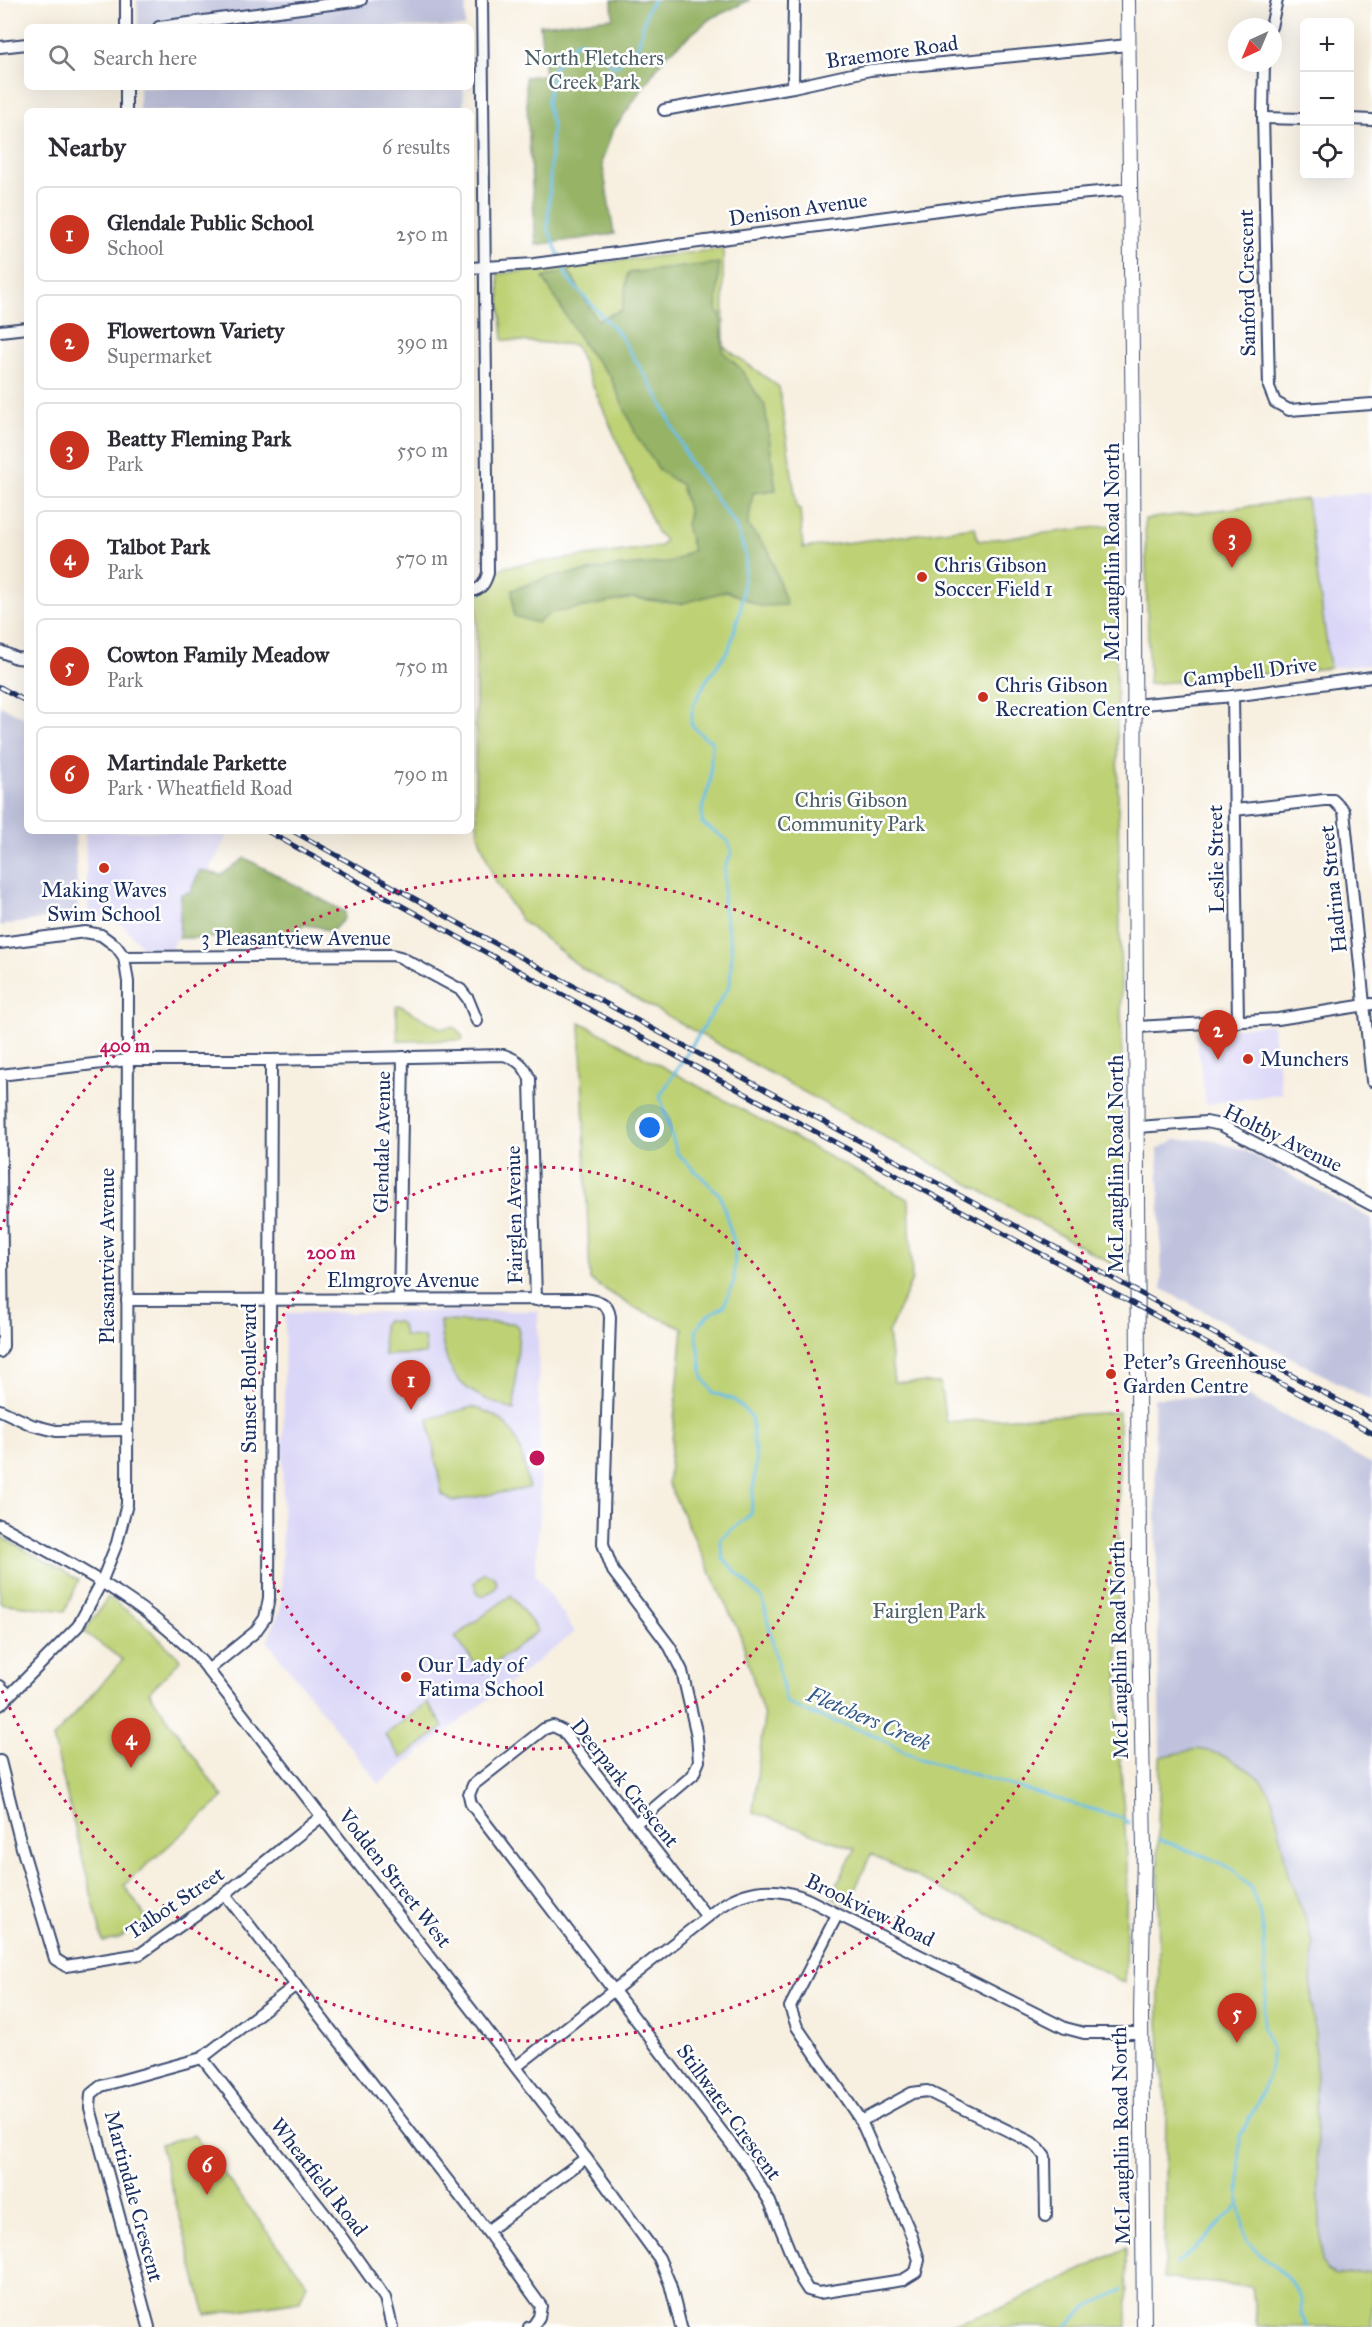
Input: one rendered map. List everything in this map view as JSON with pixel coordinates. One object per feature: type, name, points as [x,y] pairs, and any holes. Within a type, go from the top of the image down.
[{"type":"main road","name":"McLaughlin Road North","points":[[1128,0],[1138,1127],[1138,1563],[1144,1850],[1141,2033],[1144,2327]]},
{"type":"street","points":[[126,0],[126,24]]},
{"type":"street","points":[[181,24],[361,0]]},
{"type":"street","points":[[474,590],[484,584],[488,573],[482,0]]},
{"type":"street","points":[[793,87],[794,0]]},
{"type":"street","points":[[1273,18],[1277,0]]},
{"type":"street","points":[[0,47],[24,44]]},
{"type":"street","name":"Braemore Road","points":[[664,110],[793,87],[870,70],[1128,45]]},
{"type":"street","name":"Sanford Crescent","points":[[1264,72],[1269,387],[1275,402],[1289,410],[1372,404]]},
{"type":"street","points":[[126,90],[126,108]]},
{"type":"street","points":[[1263,118],[1300,119]]},
{"type":"street","points":[[1354,119],[1372,120]]},
{"type":"street","name":"Denison Avenue","points":[[474,268],[548,262],[1014,200],[1131,189]]},
{"type":"street","points":[[0,331],[24,328]]},
{"type":"street","points":[[0,651],[24,659]]},
{"type":"street","name":"Campbell Drive","points":[[1133,705],[1233,696],[1372,676]]},
{"type":"street","name":"Leslie Street","points":[[1233,696],[1238,1022]]},
{"type":"street","name":"Hadrina Street","points":[[1235,810],[1333,800],[1344,811],[1368,1005]]},
{"type":"street","points":[[0,943],[85,932],[101,935],[116,946],[124,957]]},
{"type":"street","name":"3 Pleasantview Avenue","points":[[124,957],[392,955],[400,957],[461,990],[468,999],[477,1021]]},
{"type":"street","name":"Pleasantview Avenue","points":[[0,1705],[75,1630],[101,1583],[117,1543],[127,1504],[128,982],[124,957]]},
{"type":"street","points":[[1137,1027],[1278,1019],[1368,1005],[1372,1081]]},
{"type":"street","name":"Fairglen Avenue","points":[[0,1075],[128,1060],[271,1060],[504,1055],[516,1059],[525,1067],[530,1079],[536,1300],[585,1299],[602,1302],[609,1309],[603,1544],[613,1571],[670,1647],[682,1671],[697,1736],[699,1761],[693,1775],[635,1824]]},
{"type":"street","name":"Glendale Avenue","points":[[399,1299],[403,1057]]},
{"type":"street","name":"Sunset Boulevard","points":[[208,1670],[255,1632],[265,1618],[269,1598],[271,1550],[268,1477],[271,1060]]},
{"type":"street","points":[[0,1075],[3,1346],[0,1353]]},
{"type":"street","name":"Holtby Avenue","points":[[1138,1127],[1206,1122],[1221,1125],[1372,1206]]},
{"type":"street","name":"Elmgrove Avenue","points":[[127,1300],[536,1300]]},
{"type":"street","points":[[0,1410],[32,1425],[56,1431],[127,1430]]},
{"type":"street","name":"Vodden Street West","points":[[0,1525],[101,1583],[158,1620],[181,1639],[208,1670],[586,2158],[659,2258],[670,2284],[681,2327]]},
{"type":"street","points":[[0,1686],[9,1695]]},
{"type":"street","name":"Deerpark Crescent","points":[[614,1990],[471,1804],[469,1795],[473,1785],[544,1729],[553,1726],[563,1731],[707,1917]]},
{"type":"street","name":"Talbot Street","points":[[0,1761],[22,1848],[55,1959],[66,1966],[141,1954],[225,1894],[322,1815]]},
{"type":"street","name":"Brookview Road","points":[[516,2067],[737,1896],[753,1891],[769,1890],[793,1893],[1065,2028],[1084,2033],[1141,2033]]},
{"type":"street","points":[[225,1894],[487,2231],[541,2306],[539,2317],[533,2326],[529,2327]]},
{"type":"street","name":"Stillwater Crescent","points":[[614,1990],[748,2166],[770,2202],[801,2279],[808,2290],[819,2293],[903,2280],[916,2272],[919,2260],[911,2234],[861,2121],[797,2027],[790,2007],[837,1915]]},
{"type":"street","name":"Martindale Crescent","points":[[149,2327],[90,2108],[91,2094],[101,2086],[202,2058],[296,1985]]},
{"type":"street","name":"Wheatfield Road","points":[[202,2058],[328,2218],[385,2298],[392,2327]]},
{"type":"street","points":[[861,2121],[918,2090],[927,2091],[1031,2142],[1045,2157],[1046,2216]]},
{"type":"street","points":[[487,2231],[586,2158]]},
{"type":"shaded area","points":[[137,0],[466,0],[465,24],[138,24]]},
{"type":"shaded area","points":[[139,90],[464,90],[463,108],[139,108]]},
{"type":"shaded area","points":[[1372,492],[1372,664],[1330,668],[1307,499]]},
{"type":"shaded area","points":[[0,705],[24,717],[24,834],[75,834],[78,913],[0,926]]},
{"type":"shaded area","name":"Making Waves Swim School","points":[[85,834],[228,834],[171,949],[142,947],[123,925],[88,911]]},
{"type":"shaded area","points":[[1272,1024],[1282,1094],[1206,1104],[1196,1033]]},
{"type":"shaded area","points":[[1208,1139],[1242,1149],[1372,1219],[1372,1401],[1162,1289],[1158,1149],[1175,1140]]},
{"type":"shaded area","points":[[538,1311],[540,1514],[535,1574],[575,1632],[379,1784],[267,1641],[281,1608],[285,1313]]},
{"type":"shaded area","points":[[1248,1396],[1372,1464],[1372,2271],[1351,2276],[1335,2276],[1327,2271],[1322,2262],[1315,2035],[1311,1988],[1313,1943],[1288,1875],[1270,1790],[1260,1779],[1197,1749],[1160,1757],[1154,1398]]},
{"type":"green space","name":"North Fletchers Creek Park","points":[[612,0],[750,0],[710,19],[665,56],[612,132],[602,161],[614,234],[536,245],[525,77],[545,75],[540,25],[613,18]]},
{"type":"green space","name":"Chris Gibson Community Park","points":[[723,249],[724,347],[779,387],[797,508],[800,509],[803,548],[975,527],[978,541],[1114,525],[1125,1271],[583,969],[521,920],[495,881],[478,834],[475,784],[477,598],[503,567],[661,546],[665,540],[657,532],[575,345],[503,340],[498,274]]},
{"type":"green space","points":[[719,263],[717,312],[721,314],[723,352],[740,368],[765,406],[776,490],[753,493],[748,526],[769,551],[787,605],[760,606],[727,591],[680,604],[633,598],[551,613],[537,623],[514,616],[512,590],[546,578],[612,567],[672,562],[693,550],[686,525],[689,513],[681,485],[660,471],[637,437],[610,376],[586,349],[543,278],[568,270],[597,320],[622,310],[628,273]]},
{"type":"green space","points":[[1307,499],[1330,668],[1149,684],[1145,519]]},
{"type":"green space","points":[[245,858],[345,912],[344,919],[331,932],[319,927],[304,925],[283,937],[179,938],[181,894],[190,892],[200,870],[221,875]]},
{"type":"green space","points":[[399,1005],[440,1028],[454,1027],[463,1037],[462,1040],[398,1041],[396,1007]]},
{"type":"green space","name":"Fairglen Park","points":[[580,1022],[909,1200],[912,1280],[888,1333],[894,1382],[940,1383],[946,1422],[1119,1412],[1118,1726],[1127,1858],[1125,1983],[871,1854],[848,1905],[831,1896],[855,1849],[753,1812],[764,1717],[741,1637],[668,1483],[683,1328],[633,1307],[590,1280]]},
{"type":"green space","points":[[385,1321],[399,1322],[402,1325],[404,1336],[424,1337],[426,1354],[384,1355],[383,1324]]},
{"type":"green space","points":[[440,1321],[513,1323],[519,1327],[514,1410],[482,1397],[459,1381],[446,1357]]},
{"type":"green space","points":[[472,1407],[487,1412],[508,1427],[519,1447],[529,1488],[453,1501],[442,1494],[428,1419]]},
{"type":"green space","points":[[0,1536],[79,1580],[65,1611],[0,1603]]},
{"type":"green space","points":[[484,1572],[495,1577],[497,1583],[494,1590],[483,1596],[478,1593],[474,1583]]},
{"type":"green space","points":[[511,1595],[538,1631],[482,1673],[455,1637]]},
{"type":"green space","points":[[108,1597],[140,1620],[181,1660],[149,1692],[223,1798],[124,1885],[148,1920],[118,1939],[103,1942],[53,1738],[123,1660],[84,1632]]},
{"type":"green space","points":[[427,1703],[444,1727],[402,1758],[385,1735]]},
{"type":"green space","points":[[1197,1749],[1219,1754],[1241,1765],[1261,1781],[1273,1799],[1288,1875],[1313,1943],[1311,1988],[1315,2035],[1322,2262],[1327,2271],[1335,2276],[1372,2271],[1372,2327],[1257,2327],[1252,2287],[1164,2278],[1166,2106],[1160,2059],[1159,2016],[1160,1757]]},
{"type":"green space","points":[[194,2135],[307,2283],[300,2301],[206,2315],[160,2144]]},
{"type":"green space","points":[[1126,2248],[1127,2327],[941,2327],[1004,2307]]},
{"type":"waterway","points":[[654,0],[647,10],[638,46],[615,67],[589,44],[577,41],[552,70],[547,103],[552,126],[548,228],[568,279],[619,334],[659,398],[690,463],[736,526],[746,556],[741,607],[729,649],[706,681],[693,706],[691,724],[704,737],[712,741],[710,783],[702,809],[702,823],[728,841],[732,852],[725,867],[723,903],[732,951],[730,985],[660,1096],[677,1153],[720,1195],[735,1245],[734,1281],[724,1306],[708,1315],[696,1330],[703,1378],[714,1393],[734,1400],[751,1416],[756,1463],[751,1514],[720,1539],[723,1558],[763,1600],[786,1702],[806,1712],[870,1733],[917,1758],[1119,1817],[1129,1823]]},
{"type":"waterway","name":"Fletchers Creek","points":[[1160,1840],[1232,1869],[1251,1888],[1261,1917],[1266,1990],[1263,2026],[1271,2049],[1271,2067],[1260,2098],[1240,2136],[1239,2203],[1247,2242],[1288,2278],[1302,2300],[1301,2314],[1307,2327]]},
{"type":"waterway","points":[[1175,2264],[1194,2250],[1239,2204]]},
{"type":"waterway","points":[[1065,2327],[1089,2306],[1122,2290]]},
{"type":"railway","points":[[0,687],[24,700]]},
{"type":"railway","points":[[272,834],[541,983],[1372,1433]]},
{"type":"railway","points":[[298,834],[489,940],[1372,1419]]},
{"type":"place","name":"Beatty Fleming Park","points":[[1232,568]]},
{"type":"place","name":"Chris Gibson Soccer Field 1","points":[[922,577]]},
{"type":"place","name":"Chris Gibson Recreation Centre","points":[[983,697]]},
{"type":"place","name":"Making Waves Swim School","points":[[104,868]]},
{"type":"place","name":"Munchers","points":[[1248,1059]]},
{"type":"place","name":"Flowertown Variety","points":[[1218,1060]]},
{"type":"place","name":"Peter's Greenhouse Garden Centre","points":[[1111,1374]]},
{"type":"place","name":"Glendale Public School","points":[[411,1410]]},
{"type":"place","name":"Our Lady of Fatima School","points":[[406,1677]]},
{"type":"place","name":"Talbot Park","points":[[131,1768]]},
{"type":"place","name":"Cowton Family Meadow","points":[[1237,2043]]},
{"type":"place","name":"Martindale Parkette","points":[[207,2195]]}]
